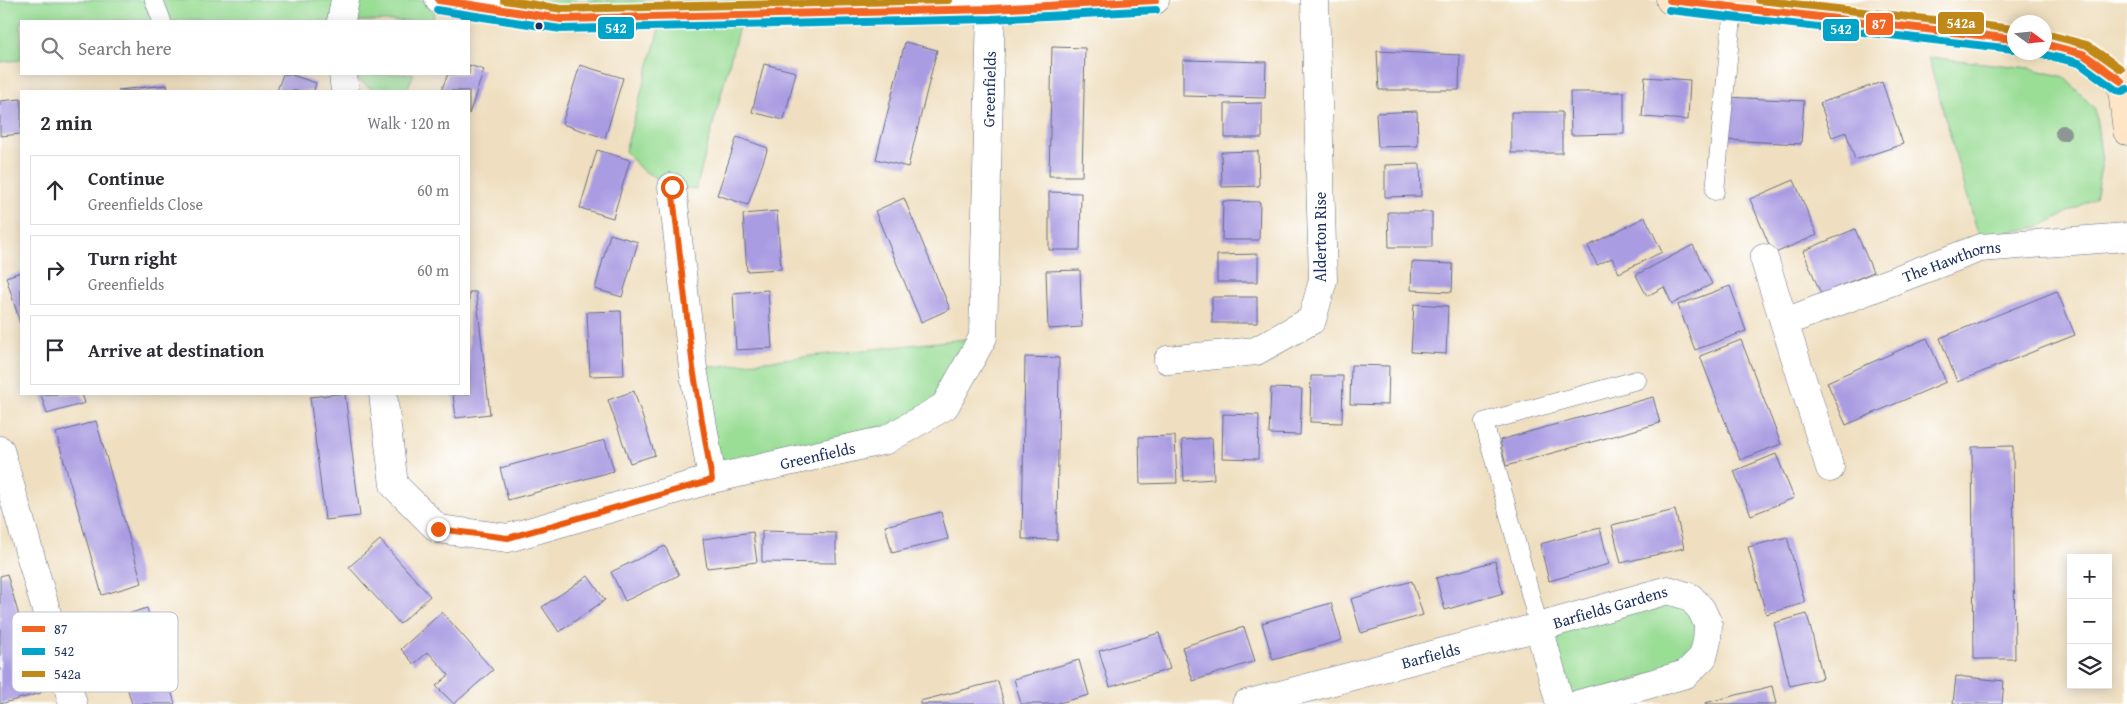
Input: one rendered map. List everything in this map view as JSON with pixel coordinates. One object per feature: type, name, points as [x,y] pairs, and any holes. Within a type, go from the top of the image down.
[{"type":"street","points":[[341,20],[345,0]]},
{"type":"street","points":[[439,0],[501,5],[561,19],[858,6],[990,9],[1155,0]]},
{"type":"street","name":"Alderton Rise","points":[[1168,360],[1256,351],[1312,320],[1323,280],[1315,0]]},
{"type":"street","points":[[1670,0],[2007,39]]},
{"type":"street","name":"Greenfields","points":[[383,395],[394,485],[438,529],[508,538],[712,480],[886,440],[945,406],[983,337],[990,9]]},
{"type":"street","points":[[2052,46],[2083,54],[2124,79],[2127,130]]},
{"type":"street","points":[[343,75],[345,90]]},
{"type":"street","points":[[672,187],[693,368],[712,480]]},
{"type":"street","name":"The Hawthorns","points":[[1785,322],[1980,248],[2127,237]]},
{"type":"street","points":[[1764,258],[1830,468]]},
{"type":"street","points":[[0,450],[47,612]]},
{"type":"street","name":"Barfields Gardens","points":[[1539,628],[1668,590],[1690,597],[1701,609],[1708,624],[1708,641],[1703,657],[1686,674],[1579,704]]},
{"type":"street","points":[[1539,628],[1560,704]]},
{"type":"street","name":"Barfields","points":[[1246,704],[1539,628]]},
{"type":"lane","points":[[154,0],[162,20]]},
{"type":"lane","points":[[1715,191],[1733,8]]},
{"type":"lane","points":[[1539,628],[1484,422],[1637,380]]},
{"type":"green space","points":[[0,0],[436,0],[433,20],[20,20],[20,60],[0,62]]},
{"type":"green space","points":[[439,0],[1132,0],[742,15],[696,189],[672,187],[642,170],[625,151],[662,18]]},
{"type":"green space","points":[[1928,57],[2030,68],[2064,77],[2095,109],[2102,162],[2095,198],[2039,227],[1979,237]]},
{"type":"green space","points":[[352,75],[414,75],[406,90],[374,90]]},
{"type":"green space","points":[[983,337],[945,406],[886,440],[712,479],[693,369]]},
{"type":"green space","points":[[1690,597],[1703,657],[1560,704],[1539,627]]},
{"type":"building","points":[[905,42],[937,50],[908,167],[876,159]]},
{"type":"building","points":[[1052,47],[1085,48],[1082,176],[1049,176]]},
{"type":"building","points":[[1377,51],[1460,55],[1459,90],[1379,90]]},
{"type":"building","points":[[1183,60],[1266,62],[1265,98],[1183,96]]},
{"type":"building","points":[[764,64],[796,72],[784,120],[752,112]]},
{"type":"building","points":[[470,65],[484,70],[470,111],[470,90],[441,90],[448,75],[470,75]]},
{"type":"building","points":[[580,65],[623,78],[605,138],[562,124]]},
{"type":"building","points":[[283,75],[292,75],[316,83],[314,90],[277,90]]},
{"type":"building","points":[[1645,77],[1690,80],[1688,120],[1642,117]]},
{"type":"building","points":[[1882,82],[1903,144],[1855,160],[1846,132],[1832,137],[1820,103]]},
{"type":"building","points":[[167,85],[168,90],[118,90]]},
{"type":"building","points":[[1570,92],[1624,92],[1624,134],[1571,135]]},
{"type":"building","points":[[1726,97],[1804,101],[1801,144],[1724,140]]},
{"type":"building","points":[[20,99],[20,134],[0,136],[0,101]]},
{"type":"building","points":[[1262,103],[1262,138],[1225,138],[1225,104]]},
{"type":"building","points":[[1417,111],[1418,146],[1378,147],[1376,113]]},
{"type":"building","points":[[1511,112],[1562,112],[1562,153],[1511,153]]},
{"type":"building","points":[[737,137],[768,148],[748,205],[717,195]]},
{"type":"building","points":[[597,150],[630,160],[613,218],[580,208]]},
{"type":"building","points":[[1258,151],[1259,186],[1222,187],[1221,152]]},
{"type":"building","points":[[1420,164],[1421,196],[1385,197],[1385,165]]},
{"type":"building","points":[[1794,180],[1817,235],[1773,254],[1750,199]]},
{"type":"building","points":[[1049,192],[1081,193],[1080,250],[1049,250]]},
{"type":"building","points":[[904,198],[950,309],[921,322],[875,211]]},
{"type":"building","points":[[1223,201],[1260,202],[1259,240],[1222,240]]},
{"type":"building","points":[[777,211],[781,269],[747,271],[743,214]]},
{"type":"building","points":[[1388,212],[1432,212],[1432,247],[1389,247]]},
{"type":"building","points":[[1645,217],[1662,252],[1619,273],[1612,258],[1597,265],[1588,246]]},
{"type":"building","points":[[1855,229],[1873,272],[1821,294],[1803,251]]},
{"type":"building","points":[[610,234],[638,242],[622,297],[595,289]]},
{"type":"building","points":[[1693,245],[1712,284],[1672,304],[1664,287],[1647,296],[1636,275]]},
{"type":"building","points":[[1258,254],[1258,282],[1217,282],[1217,255]]},
{"type":"building","points":[[1412,262],[1453,264],[1452,292],[1411,290]]},
{"type":"building","points":[[1080,270],[1082,327],[1048,329],[1046,271]]},
{"type":"building","points":[[20,272],[20,323],[6,277]]},
{"type":"building","points":[[1730,286],[1746,331],[1695,350],[1678,305]]},
{"type":"building","points":[[768,290],[772,348],[736,350],[733,293]]},
{"type":"building","points":[[2057,291],[2075,335],[1957,382],[1940,338]]},
{"type":"building","points":[[470,292],[476,292],[490,414],[456,418],[453,395],[470,395]]},
{"type":"building","points":[[1212,297],[1257,297],[1257,323],[1212,323]]},
{"type":"building","points":[[1414,304],[1448,306],[1446,354],[1411,352]]},
{"type":"building","points":[[621,311],[624,375],[590,376],[587,312]]},
{"type":"building","points":[[1927,338],[1946,382],[1846,425],[1827,382]]},
{"type":"building","points":[[1741,340],[1781,444],[1740,460],[1700,356]]},
{"type":"building","points":[[1025,357],[1059,358],[1057,540],[1022,539]]},
{"type":"building","points":[[1351,365],[1389,366],[1388,405],[1350,404]]},
{"type":"building","points":[[1311,376],[1343,376],[1342,423],[1310,422]]},
{"type":"building","points":[[1271,388],[1302,389],[1300,435],[1269,434]]},
{"type":"building","points":[[634,391],[655,455],[630,463],[608,400]]},
{"type":"building","points":[[41,395],[82,395],[85,403],[47,414]]},
{"type":"building","points":[[345,395],[360,516],[325,520],[310,397]]},
{"type":"building","points":[[1653,397],[1660,423],[1506,466],[1500,440]]},
{"type":"building","points":[[1223,414],[1259,415],[1258,459],[1222,458]]},
{"type":"building","points":[[96,421],[142,583],[102,595],[56,433]]},
{"type":"building","points":[[1175,436],[1177,483],[1140,484],[1139,437]]},
{"type":"building","points":[[1212,438],[1214,479],[1184,481],[1182,440]]},
{"type":"building","points":[[605,440],[614,471],[508,500],[500,468]]},
{"type":"building","points":[[2013,446],[2015,659],[1974,659],[1972,447]]},
{"type":"building","points":[[1776,454],[1794,498],[1751,515],[1734,471]]},
{"type":"building","points":[[1675,510],[1684,548],[1621,563],[1612,525]]},
{"type":"building","points":[[941,512],[948,539],[892,553],[885,526]]},
{"type":"building","points":[[1600,528],[1609,564],[1549,581],[1540,544]]},
{"type":"building","points":[[762,531],[836,533],[836,563],[762,562]]},
{"type":"building","points":[[753,532],[757,562],[707,568],[703,539]]},
{"type":"building","points":[[1787,537],[1805,603],[1766,614],[1748,547]]},
{"type":"building","points":[[380,540],[430,596],[400,624],[349,567]]},
{"type":"building","points":[[665,546],[679,575],[625,601],[611,572]]},
{"type":"building","points":[[1495,561],[1503,593],[1445,610],[1436,578]]},
{"type":"building","points":[[7,574],[18,612],[12,612],[12,692],[41,693],[0,704],[0,576]]},
{"type":"building","points":[[588,576],[605,600],[559,632],[542,607]]},
{"type":"building","points":[[1412,581],[1423,615],[1361,633],[1351,599]]},
{"type":"building","points":[[1331,603],[1342,640],[1273,660],[1262,623]]},
{"type":"building","points":[[147,608],[148,612],[134,612]]},
{"type":"building","points":[[442,612],[493,670],[454,704],[436,686],[449,675],[428,652],[414,664],[401,649]]},
{"type":"building","points":[[1807,614],[1823,678],[1790,686],[1774,623]]},
{"type":"building","points":[[1244,627],[1255,661],[1193,681],[1182,647]]},
{"type":"building","points":[[1159,633],[1170,669],[1110,687],[1099,651]]},
{"type":"building","points":[[1079,660],[1089,695],[1055,704],[1021,704],[1014,679]]},
{"type":"building","points":[[1956,676],[2004,681],[2002,704],[1953,704]]},
{"type":"building","points":[[998,681],[1004,704],[920,704],[920,701]]},
{"type":"building","points":[[1772,686],[1776,704],[1705,704],[1705,703]]},
{"type":"building","points":[[129,692],[172,692],[175,704],[132,704]]},
{"type":"transit line","name":"87","points":[[439,0],[561,19],[991,9],[1155,0]]},
{"type":"transit line","name":"542a","points":[[504,0],[562,9],[948,0]]},
{"type":"transit line","name":"87","points":[[1670,0],[2007,38]]},
{"type":"transit line","name":"542a","points":[[1759,0],[2007,28]]},
{"type":"transit line","name":"542","points":[[437,10],[561,29],[991,19],[1156,10]]},
{"type":"transit line","name":"542","points":[[1669,10],[2007,48]]},
{"type":"transit line","name":"542a","points":[[2052,36],[2087,45],[2121,69]]},
{"type":"transit line","name":"87","points":[[2052,46],[2083,54],[2121,81]]},
{"type":"transit line","name":"542","points":[[2052,56],[2079,63],[2116,90],[2122,91],[2127,89]]},
{"type":"route","points":[[438,529],[508,538],[712,480],[693,368],[672,187]]}]
